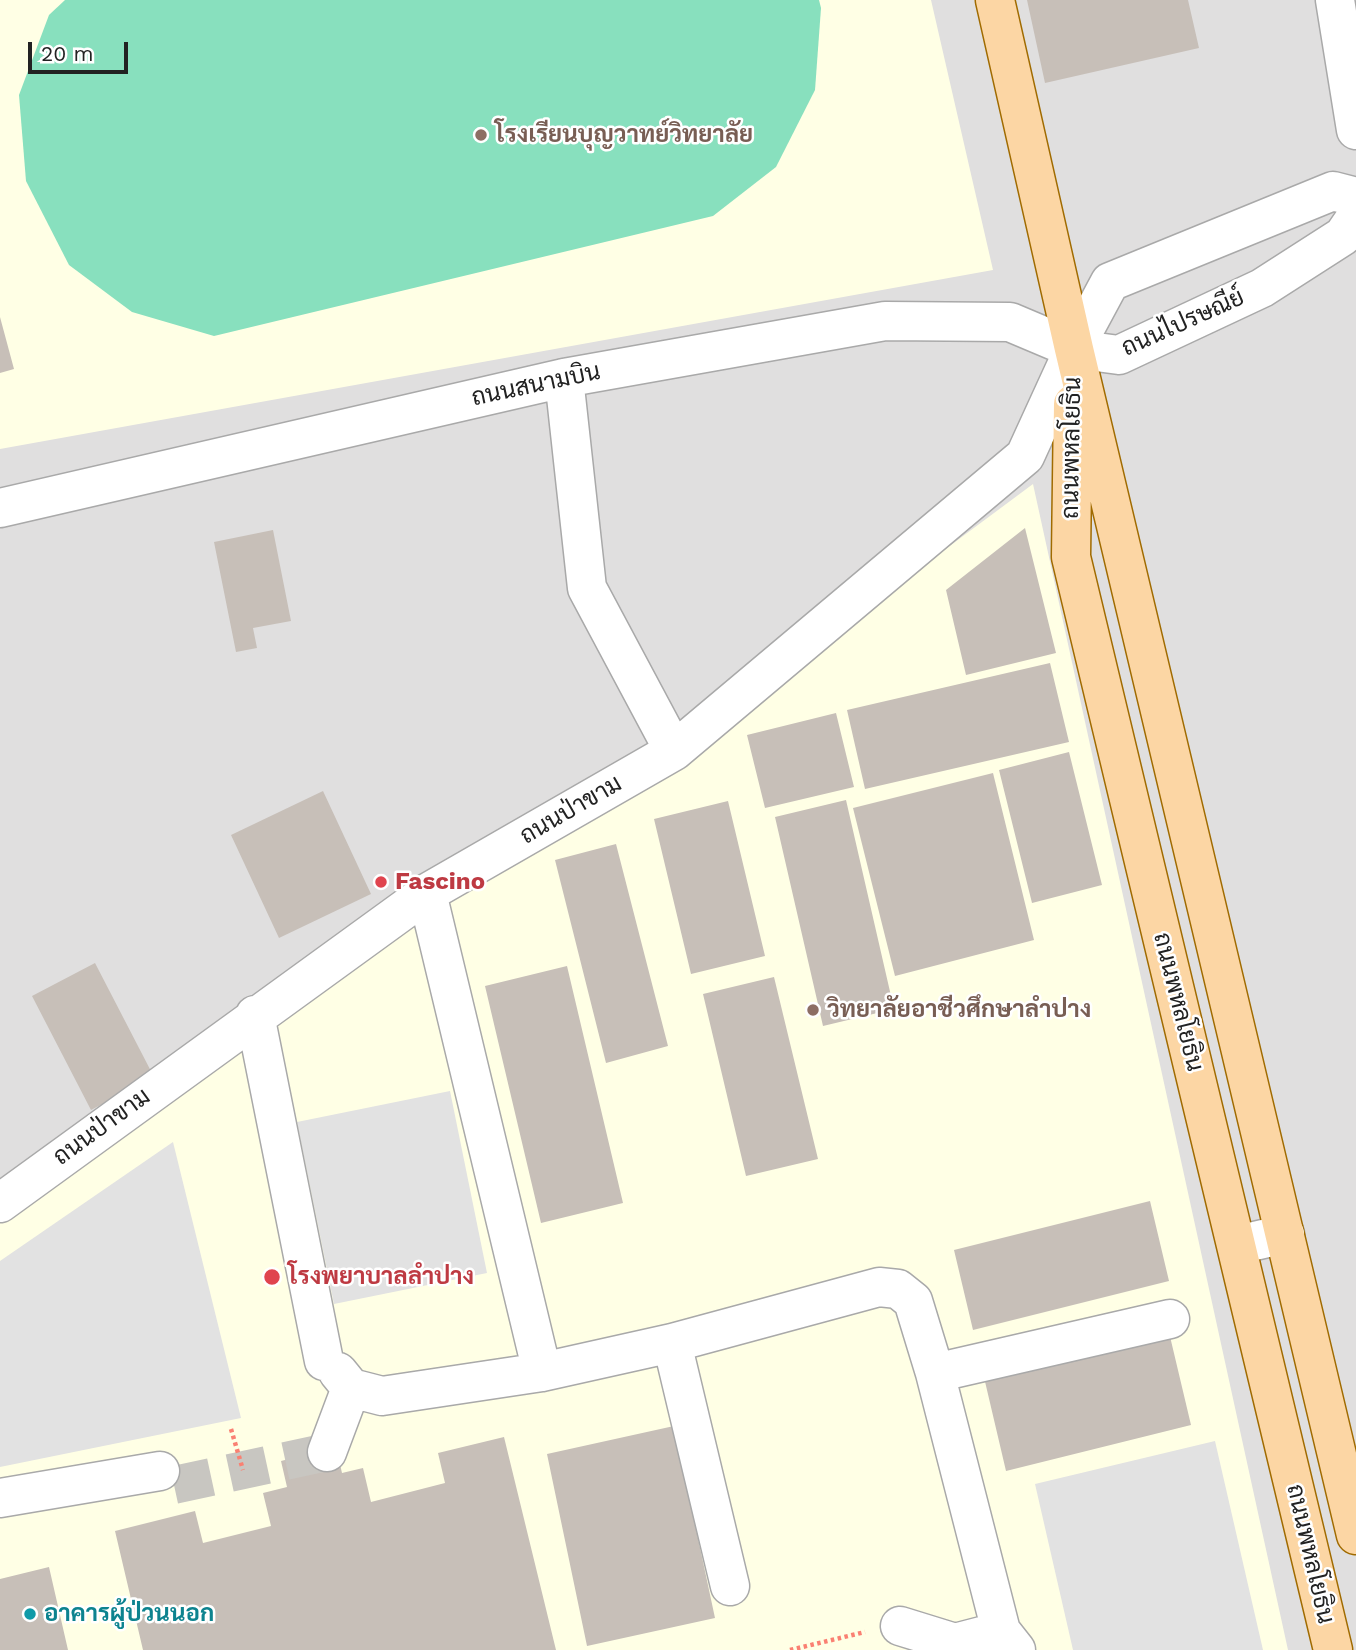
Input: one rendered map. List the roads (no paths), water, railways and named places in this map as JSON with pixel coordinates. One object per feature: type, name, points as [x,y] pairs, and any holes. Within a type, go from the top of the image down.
[{"type":"main road","name":"ถนนพหลโยธิน","points":[[995,0],[1073,349],[1356,1535]]},
{"type":"main road","name":"ถนนพหลโยธิน","points":[[1073,349],[1071,557],[1332,1650]]},
{"type":"street","points":[[1335,0],[1356,130]]},
{"type":"street","name":"ถนนไปรษณีย์","points":[[1356,197],[1333,191],[1110,282],[1073,349],[1119,355],[1262,288],[1343,236],[1356,217]]},
{"type":"street","name":"ถนนสนามบิน","points":[[0,508],[564,378],[885,321],[1010,322],[1073,349]]},
{"type":"street","name":"ถนนป่าขาม","points":[[0,1203],[427,892],[674,751],[1025,456],[1073,349]]},
{"type":"street","points":[[564,378],[587,588],[674,751]]},
{"type":"street","points":[[427,892],[542,1371]]},
{"type":"street","points":[[255,1015],[338,1374],[327,1452]]},
{"type":"street","points":[[1237,1245],[1285,1234]]},
{"type":"street","points":[[338,1374],[382,1396],[542,1371],[672,1343],[879,1287],[898,1289],[913,1301],[1009,1641],[955,1643],[888,1628]]},
{"type":"street","points":[[935,1373],[1170,1319]]},
{"type":"street","points":[[672,1343],[730,1586]]},
{"type":"street","points":[[0,1498],[158,1469]]},
{"type":"tunnel","points":[[174,1485],[327,1452]]},
{"type":"place","name":"โรงเรียนบุญวาทย์วิทยาลัย","points":[[481,135]]},
{"type":"place","name":"Fascino","points":[[381,882]]},
{"type":"place","name":"วิทยาลัยอาชีวศึกษาลำปาง","points":[[813,1010]]},
{"type":"place","name":"โรงพยาบาลลำปาง","points":[[272,1277]]},
{"type":"place","name":"อาคารผู้ป่วนนอก","points":[[30,1614]]}]
